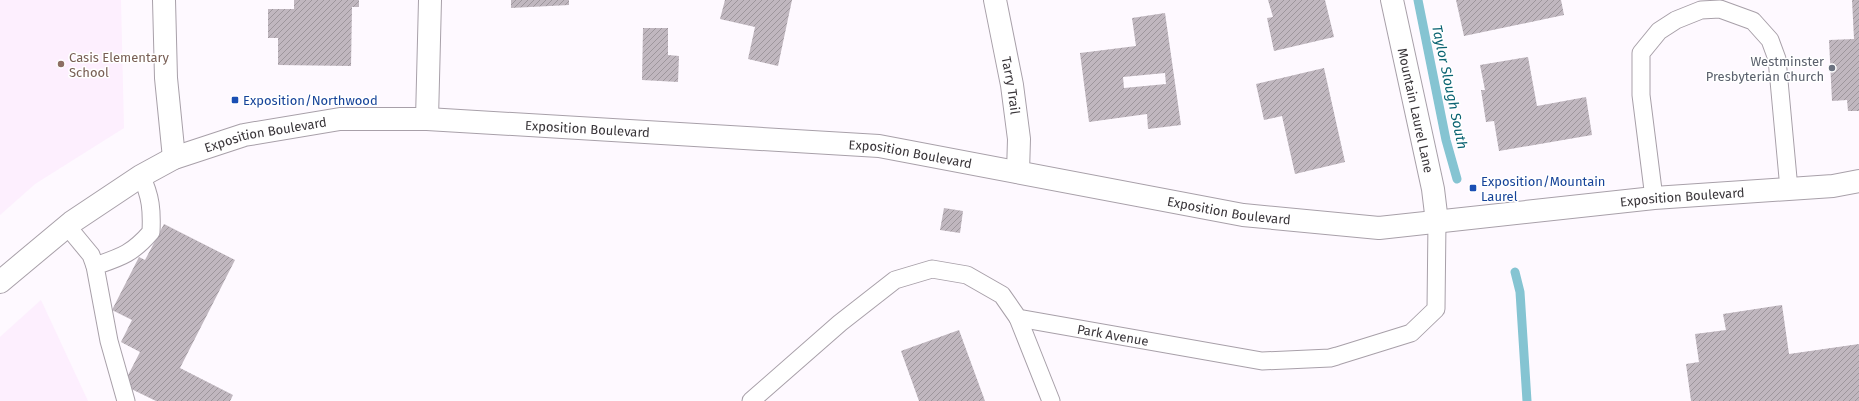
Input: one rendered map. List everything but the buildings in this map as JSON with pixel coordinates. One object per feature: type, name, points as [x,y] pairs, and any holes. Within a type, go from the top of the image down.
[{"type":"street","points":[[164,0],[166,78],[174,158]]},
{"type":"street","points":[[427,119],[430,0]]},
{"type":"street","name":"Tarry Trail","points":[[995,0],[1012,85],[1019,139],[1018,172]]},
{"type":"street","name":"Mountain Laurel Lane","points":[[1392,0],[1433,189],[1437,222]]},
{"type":"street","name":"Exposition Boulevard","points":[[0,282],[67,226],[141,176],[174,158],[244,135],[340,119],[427,119],[879,146],[1243,215],[1379,228],[1654,198],[1833,186],[1859,181]]},
{"type":"lane","points":[[1654,198],[1641,95],[1641,53],[1659,31],[1676,20],[1701,10],[1720,9],[1753,21],[1770,40],[1777,59],[1789,189]]},
{"type":"lane","points":[[95,266],[126,256],[143,242],[151,232],[152,216],[148,190],[141,176]]},
{"type":"lane","name":"Park Avenue","points":[[1018,318],[1262,361],[1330,358],[1411,333],[1436,309],[1437,222]]},
{"type":"lane","points":[[67,226],[91,255],[95,266],[109,341],[126,401]]},
{"type":"lane","points":[[751,401],[840,323],[895,280],[932,269],[967,275],[1002,295],[1018,318],[1051,401]]},
{"type":"shaded area","name":"Casis Elementary School","points":[[0,0],[121,0],[124,128],[35,184],[0,215]]},
{"type":"shaded area","points":[[41,300],[88,401],[0,401],[0,337]]},
{"type":"waterway","name":"Taylor Slough South","points":[[1418,0],[1446,140],[1457,179]]},
{"type":"waterway","name":"Taylor Slough South","points":[[1515,272],[1520,292],[1527,401]]},
{"type":"place","name":"Casis Elementary School","points":[[61,64]]},
{"type":"place","name":"Westminster Presbyterian Church","points":[[1832,68]]},
{"type":"place","name":"Exposition/Northwood","points":[[235,100]]},
{"type":"place","name":"Exposition/Mountain Laurel","points":[[1473,188]]}]
